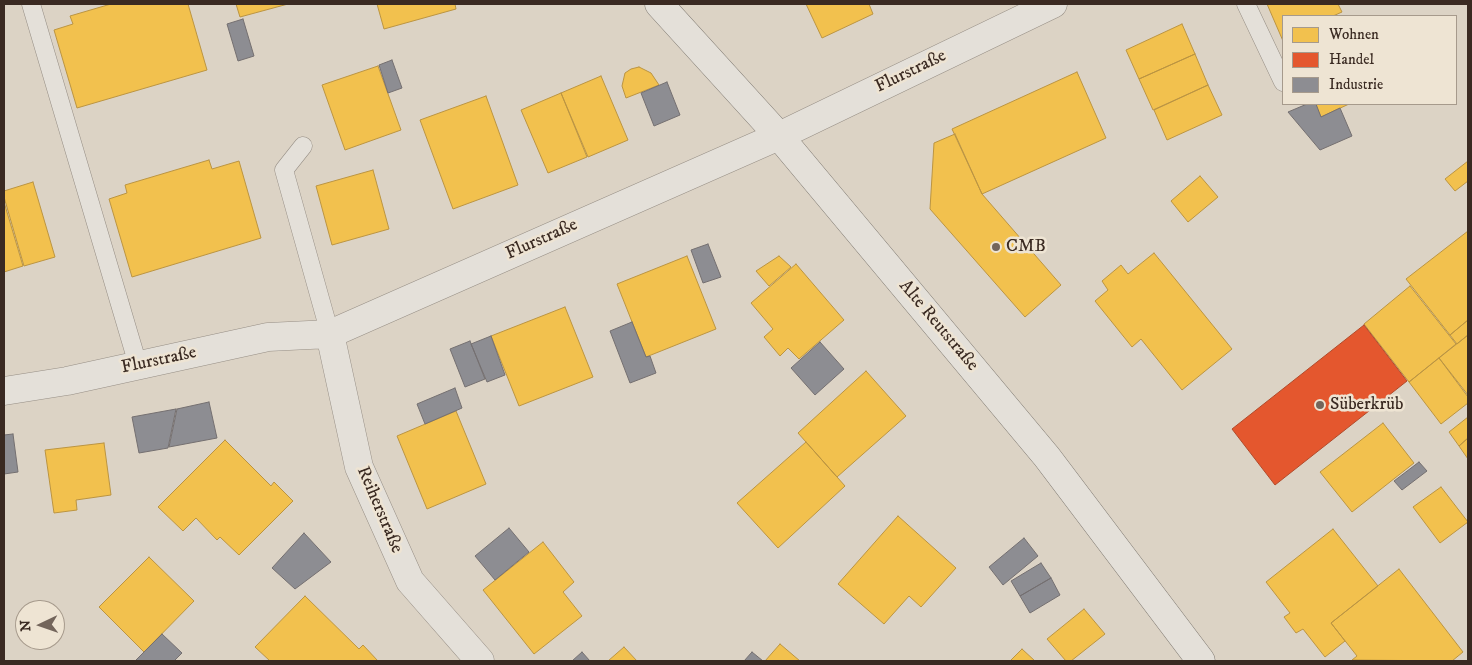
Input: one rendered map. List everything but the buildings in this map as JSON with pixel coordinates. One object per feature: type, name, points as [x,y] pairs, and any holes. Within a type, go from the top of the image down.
[{"type":"street","name":"Alte Reutstraße","points":[[659,4],[779,136],[1047,457],[1201,661]]},
{"type":"street","name":"Flurstraße","points":[[4,391],[67,382],[268,337],[330,334],[779,136],[1054,4]]},
{"type":"street","name":"Reiherstraße","points":[[330,334],[359,467],[410,581],[469,658]]},
{"type":"lane","points":[[31,4],[138,365]]},
{"type":"lane","points":[[1246,4],[1282,80]]},
{"type":"lane","points":[[303,146],[284,170],[330,334]]},
{"type":"place","name":"CMB","points":[[996,247]]},
{"type":"place","name":"Süberkrüb","points":[[1320,405]]}]
